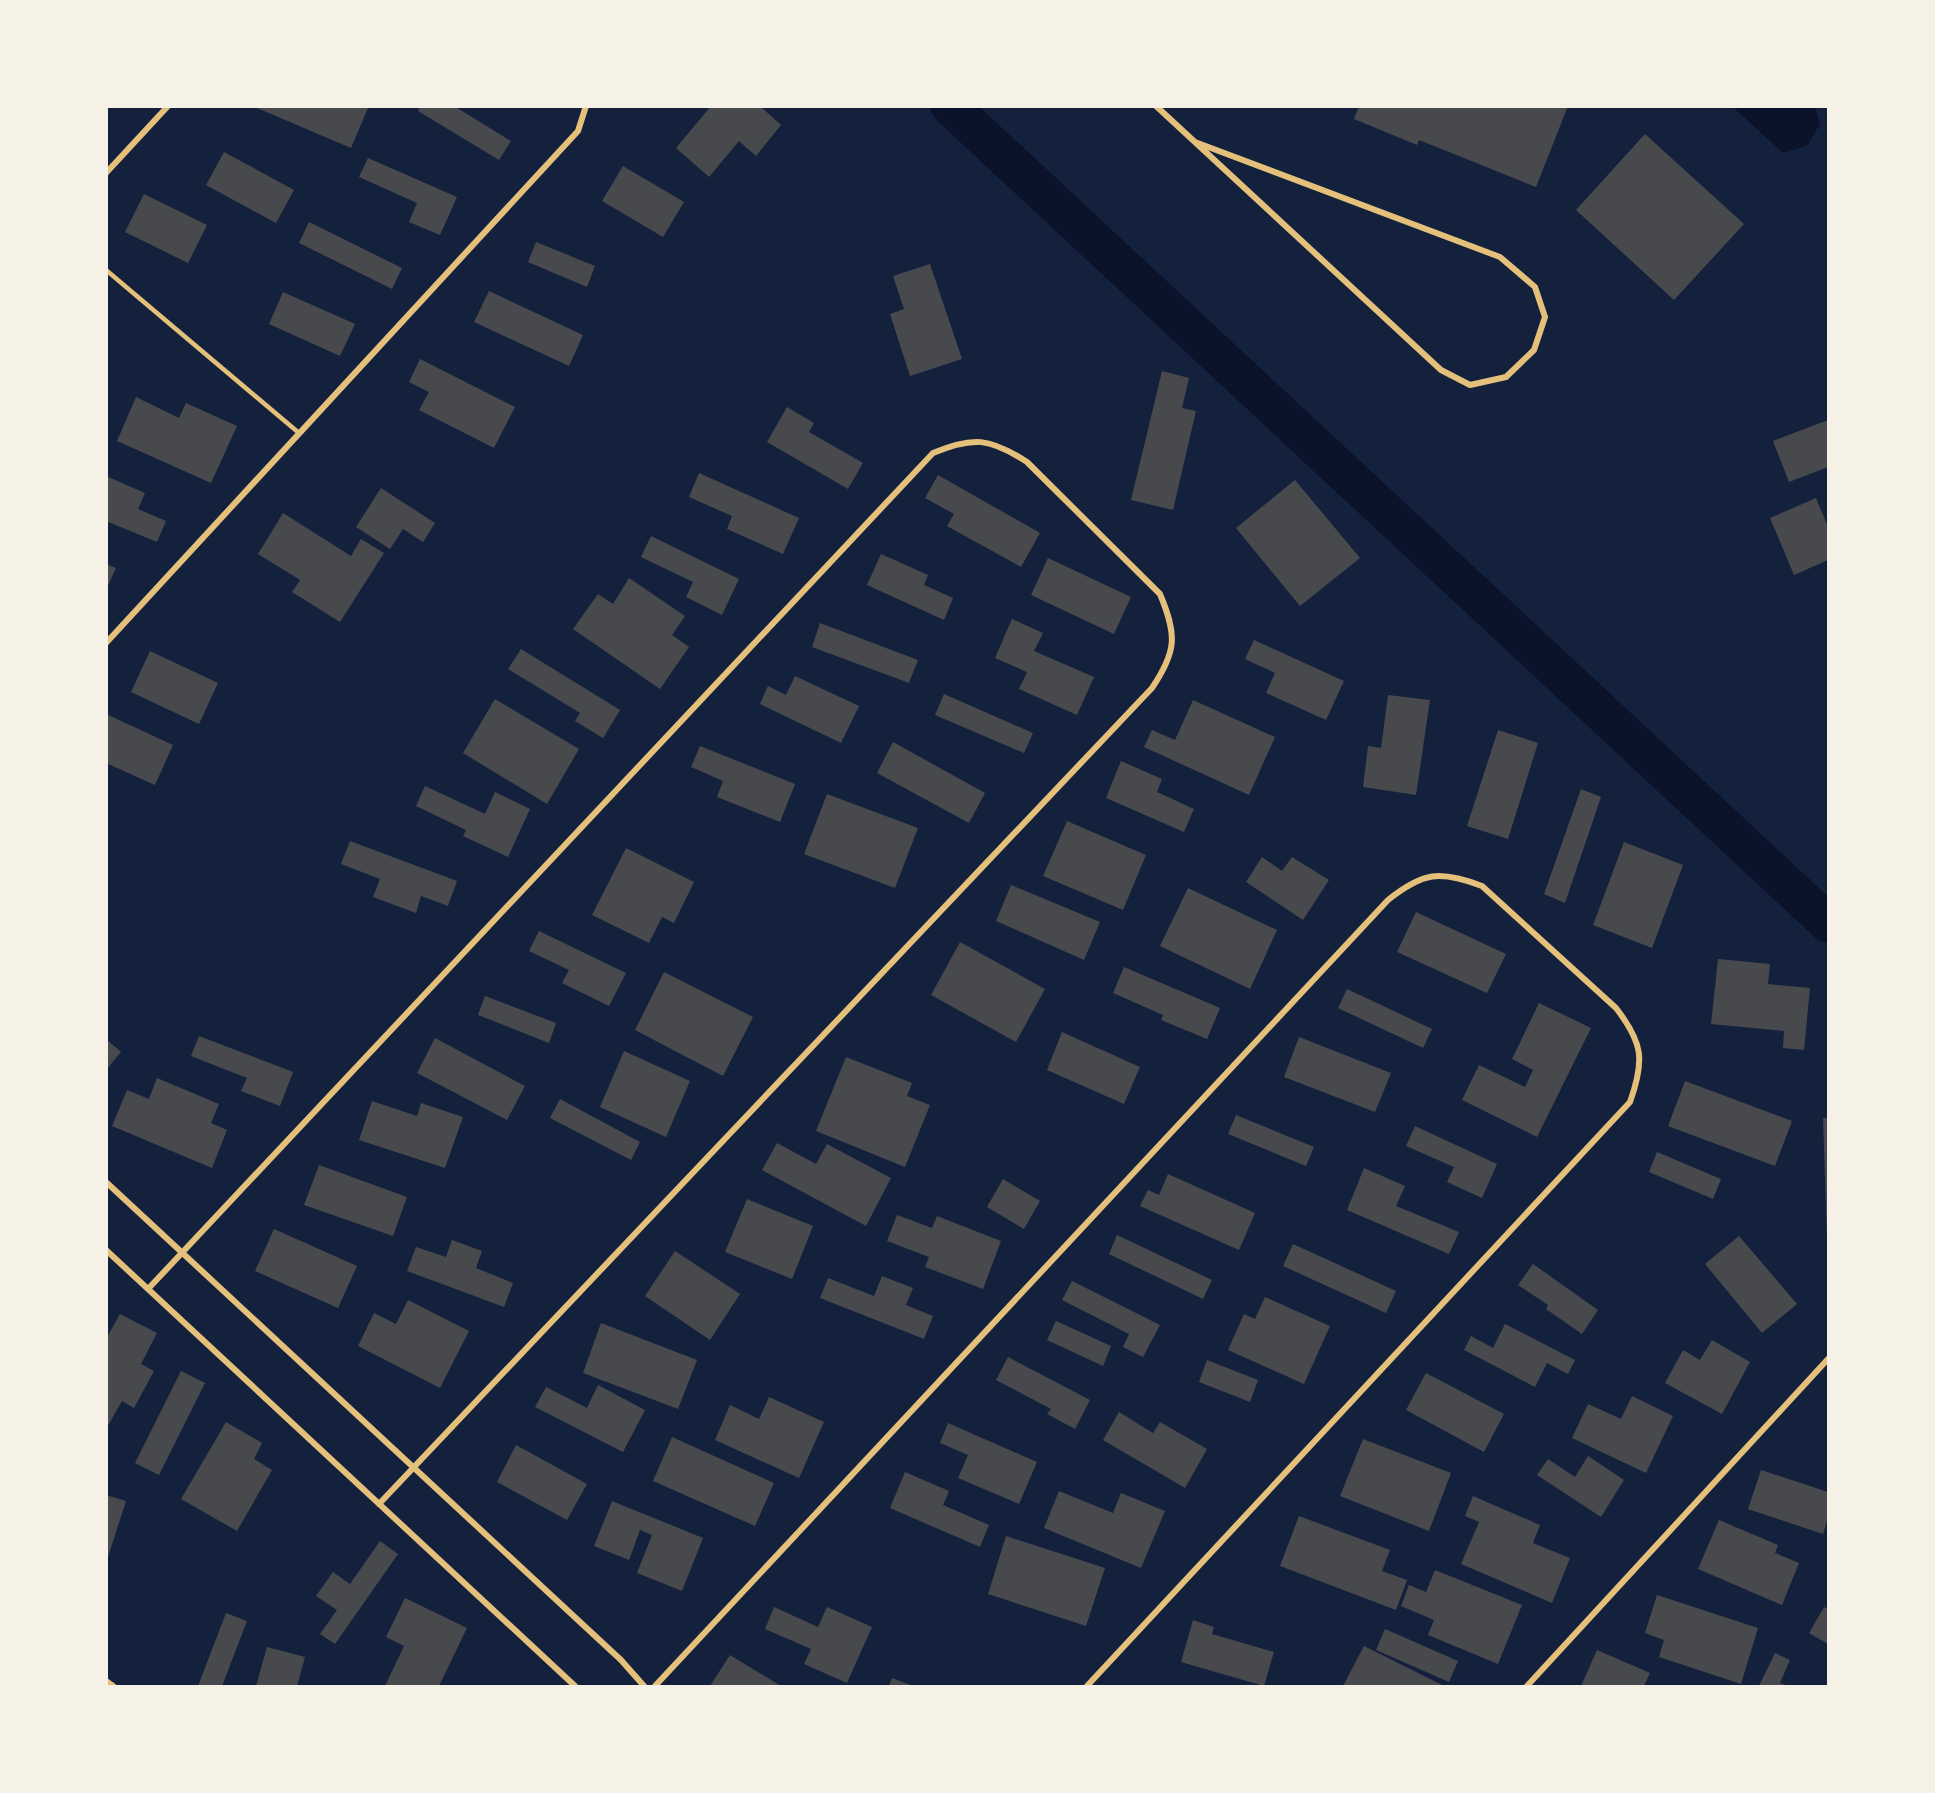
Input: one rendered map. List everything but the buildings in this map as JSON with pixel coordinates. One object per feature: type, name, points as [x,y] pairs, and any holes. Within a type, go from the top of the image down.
[{"type":"street","points":[[106,173],[168,106]]},
{"type":"street","points":[[106,643],[578,131],[586,106]]},
{"type":"street","points":[[1156,106],[1441,370],[1470,385],[1506,377],[1534,350],[1545,317],[1535,287],[1500,256],[1195,142]]},
{"type":"street","points":[[148,1288],[933,453],[956,443],[981,441],[1005,448],[1026,462],[1160,594],[1170,617],[1172,642],[1166,667],[1152,688],[378,1504]]},
{"type":"street","points":[[655,1686],[1388,900],[1409,883],[1433,876],[1458,877],[1482,886],[1616,1008],[1632,1028],[1639,1053],[1639,1078],[1630,1102],[1087,1686]]},
{"type":"street","points":[[106,1182],[621,1660],[644,1686]]},
{"type":"street","points":[[106,1250],[576,1686]]},
{"type":"street","points":[[1527,1686],[1828,1359]]},
{"type":"street","points":[[106,1681],[112,1686]]},
{"type":"lane","points":[[106,270],[299,434]]},
{"type":"water","points":[[1733,107],[1815,107],[1820,124],[1807,146],[1783,153]]},
{"type":"waterway","points":[[950,106],[1828,923]]}]
